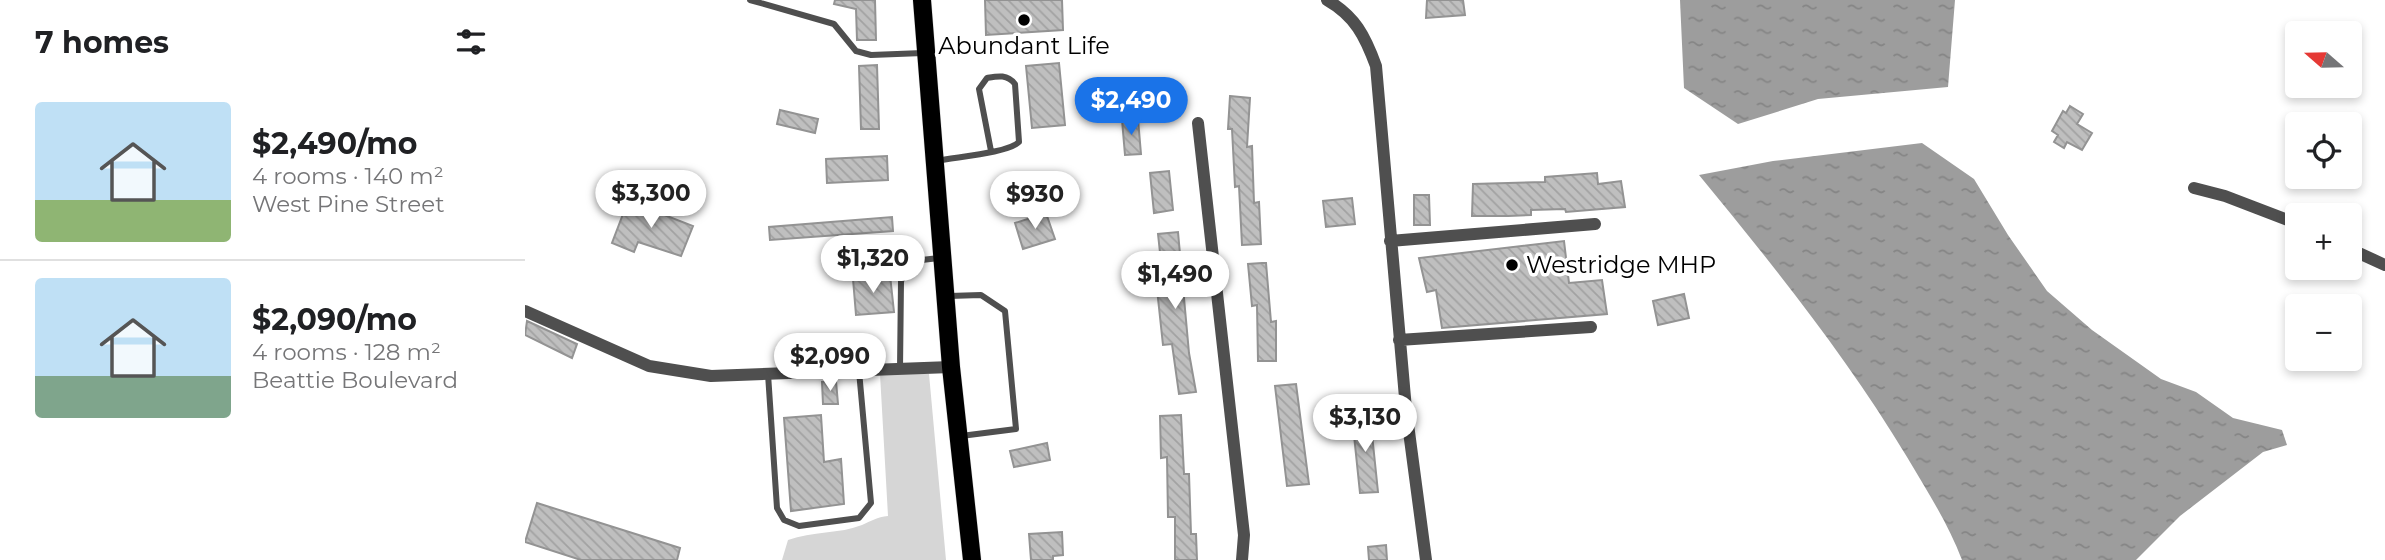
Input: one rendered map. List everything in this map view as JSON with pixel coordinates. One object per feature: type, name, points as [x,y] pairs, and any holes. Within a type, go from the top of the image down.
[{"type":"main road","points":[[922,0],[951,367],[972,560]]},
{"type":"street","points":[[1327,0],[1342,9],[1364,33],[1376,66],[1399,340],[1426,560]]},
{"type":"street","points":[[1198,123],[1244,535],[1242,560]]},
{"type":"street","points":[[2194,188],[2225,196],[2285,219]]},
{"type":"street","points":[[1389,241],[1595,224]]},
{"type":"street","points":[[2362,254],[2385,265]]},
{"type":"street","points":[[525,311],[649,366],[711,376],[951,367]]},
{"type":"street","points":[[1399,340],[1591,327]]},
{"type":"lane","points":[[750,0],[834,24],[847,44],[856,51],[871,55],[927,53]]},
{"type":"lane","points":[[935,161],[991,151],[1019,142],[1014,85],[1010,79],[1000,76],[987,78],[979,89],[991,151]]},
{"type":"lane","points":[[900,369],[901,281],[913,261],[943,257]]},
{"type":"lane","points":[[946,296],[981,295],[1005,311],[1016,429],[959,436]]},
{"type":"lane","points":[[768,374],[777,508],[784,520],[799,526],[859,518],[871,503],[859,371]]},
{"type":"shaded area","points":[[880,374],[929,374],[946,560],[782,560],[788,540],[853,528],[888,516]]},
{"type":"water","points":[[1680,0],[1955,0],[1948,87],[1818,99],[1738,124],[1684,88]]},
{"type":"water","points":[[1922,143],[1974,179],[2047,291],[2092,330],[2161,379],[2196,392],[2233,418],[2282,430],[2287,445],[2263,452],[2180,516],[2136,560],[1962,560],[1929,495],[1860,383],[1782,277],[1699,175],[1773,161]]},
{"type":"building","points":[[835,0],[875,0],[876,40],[857,40],[856,9],[834,4]]},
{"type":"building","name":"Abundant Life","points":[[985,0],[1062,0],[1063,30],[986,35]]},
{"type":"building","points":[[1427,0],[1463,0],[1465,15],[1426,18]]},
{"type":"building","points":[[1059,63],[1065,125],[1032,128],[1026,66]]},
{"type":"building","points":[[877,65],[879,129],[861,129],[859,66]]},
{"type":"building","points":[[1230,96],[1250,98],[1247,147],[1252,146],[1254,203],[1259,202],[1261,244],[1242,245],[1239,186],[1235,187],[1232,129],[1228,129]]},
{"type":"building","points":[[2070,106],[2083,114],[2077,124],[2092,133],[2082,150],[2067,142],[2064,148],[2054,142],[2058,135],[2052,131],[2063,111],[2066,113]]},
{"type":"building","points":[[780,110],[818,119],[815,133],[777,124]]},
{"type":"building","points":[[1138,119],[1141,154],[1125,155],[1122,120]]},
{"type":"building","points":[[887,156],[888,180],[827,183],[826,159]]},
{"type":"building","points":[[1169,171],[1173,210],[1154,213],[1150,173]]},
{"type":"building","points":[[1597,173],[1598,184],[1621,181],[1625,207],[1566,212],[1565,209],[1531,210],[1531,215],[1472,216],[1473,184],[1545,182],[1545,177]]},
{"type":"building","points":[[1414,195],[1429,195],[1430,225],[1414,225]]},
{"type":"building","points":[[1352,198],[1355,224],[1326,227],[1323,201]]},
{"type":"building","points":[[628,201],[693,226],[681,256],[638,242],[634,252],[612,243]]},
{"type":"building","points":[[1046,213],[1055,239],[1023,249],[1015,223]]},
{"type":"building","points":[[892,217],[893,231],[770,240],[769,227]]},
{"type":"building","points":[[1178,232],[1189,353],[1196,392],[1179,394],[1172,344],[1163,345],[1157,289],[1164,289],[1158,234]]},
{"type":"building","points":[[1564,241],[1569,283],[1602,280],[1607,314],[1442,328],[1436,290],[1427,292],[1419,258]]},
{"type":"building","points":[[1266,263],[1271,322],[1276,321],[1276,361],[1258,361],[1257,305],[1252,306],[1248,264]]},
{"type":"building","points":[[890,275],[894,312],[856,315],[853,279]]},
{"type":"building","points":[[1684,294],[1689,318],[1658,325],[1653,301]]},
{"type":"building","points":[[527,321],[577,344],[572,358],[525,335]]},
{"type":"building","points":[[836,381],[838,404],[823,404],[822,382]]},
{"type":"building","points":[[1296,384],[1309,484],[1287,486],[1275,386]]},
{"type":"building","points":[[821,415],[824,462],[841,459],[844,504],[791,511],[784,418]]},
{"type":"building","points":[[1181,415],[1184,474],[1189,474],[1191,534],[1196,534],[1197,560],[1175,560],[1175,517],[1168,517],[1167,457],[1161,458],[1160,416]]},
{"type":"building","points":[[1370,415],[1378,492],[1360,493],[1352,416]]},
{"type":"building","points":[[1047,443],[1050,460],[1014,467],[1010,451]]},
{"type":"building","points":[[537,503],[680,548],[677,560],[581,560],[525,542]]},
{"type":"building","points":[[1062,532],[1063,555],[1053,556],[1053,560],[1031,560],[1029,534]]},
{"type":"building","points":[[1386,545],[1387,560],[1369,560],[1368,547]]},
{"type":"place","name":"Abundant Life","points":[[1024,20]]},
{"type":"place","name":"Westridge MHP","points":[[1512,265]]}]
